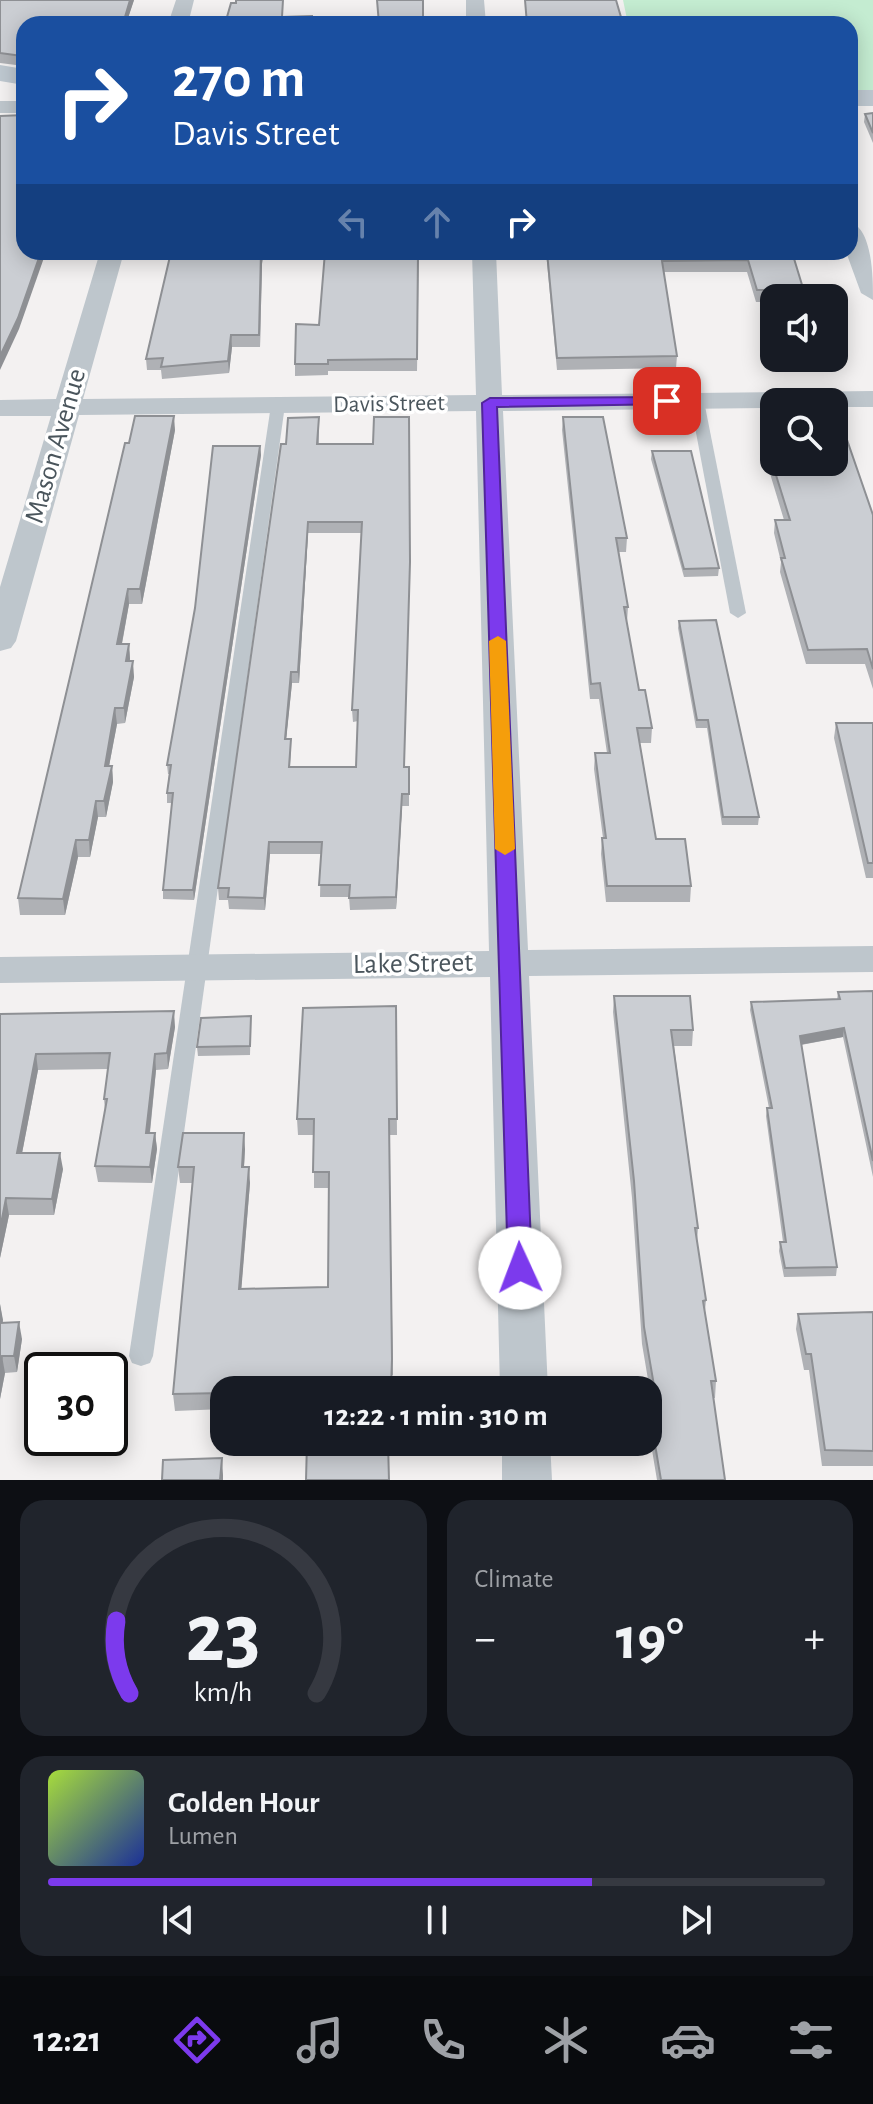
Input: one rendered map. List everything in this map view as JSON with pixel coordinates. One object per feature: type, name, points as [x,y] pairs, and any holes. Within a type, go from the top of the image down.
[{"type":"street","points":[[858,251],[873,293]]},
{"type":"street","name":"Mason Avenue","points":[[0,641],[110,260]]},
{"type":"street","points":[[484,260],[524,1376]]},
{"type":"street","name":"Davis Street","points":[[0,408],[873,399]]},
{"type":"street","name":"Lake Street","points":[[0,970],[873,959]]},
{"type":"street","points":[[526,1456],[527,1480]]},
{"type":"lane","points":[[697,401],[738,613]]},
{"type":"lane","points":[[141,1356],[278,405]]},
{"type":"green space","points":[[623,0],[873,0],[873,95],[858,95],[858,16],[626,16]]},
{"type":"building","points":[[0,0],[130,0],[125,16],[16,16],[16,55],[0,53]]},
{"type":"building","points":[[236,0],[283,0],[282,16],[227,16],[231,3],[236,3]]},
{"type":"building","points":[[377,0],[423,0],[423,16],[378,16]]},
{"type":"building","points":[[525,0],[616,0],[621,16],[526,16]]},
{"type":"building","points":[[873,113],[873,133],[865,114]]},
{"type":"building","points":[[16,115],[16,260],[38,260],[18,318],[0,356],[0,116]]},
{"type":"building","points":[[169,260],[261,260],[259,335],[231,335],[228,361],[161,367],[163,358],[146,359]]},
{"type":"building","points":[[324,260],[418,260],[417,359],[328,360],[328,364],[295,364],[296,324],[319,325]]},
{"type":"building","points":[[548,260],[748,260],[662,261],[677,356],[557,358]]},
{"type":"building","points":[[748,260],[794,260],[802,284],[760,284],[760,290],[757,290]]},
{"type":"building","points":[[135,416],[174,416],[140,589],[128,589],[117,644],[129,644],[126,661],[133,661],[124,708],[115,708],[105,766],[112,766],[104,801],[96,801],[89,840],[76,840],[63,899],[18,898],[125,443],[129,443]]},
{"type":"building","points":[[319,417],[317,444],[373,444],[374,417],[409,417],[410,562],[404,767],[409,767],[409,794],[402,794],[396,897],[349,898],[350,885],[319,885],[322,842],[269,842],[264,898],[228,897],[229,888],[218,888],[281,444],[286,444],[288,418]],"holes":[[[308,522],[362,522],[352,710],[358,710],[356,767],[289,767],[291,739],[285,739],[291,672],[298,672]]]},
{"type":"building","points":[[563,417],[603,417],[627,538],[616,538],[628,607],[624,607],[639,690],[645,690],[652,728],[637,728],[656,839],[685,839],[691,886],[607,886],[602,838],[606,838],[595,753],[610,753],[600,683],[591,684]]},
{"type":"building","points":[[848,443],[873,515],[873,669],[867,649],[808,650],[781,558],[785,558],[775,520],[790,520],[776,476],[848,476]]},
{"type":"building","points":[[213,446],[260,446],[193,890],[163,890],[173,793],[167,793],[171,765],[167,765],[195,608]]},
{"type":"building","points":[[652,451],[691,451],[719,568],[684,569]]},
{"type":"building","points":[[716,620],[759,817],[723,817],[708,720],[697,720],[679,621]]},
{"type":"building","points":[[836,723],[873,723],[873,863],[868,863]]},
{"type":"building","points":[[873,991],[873,1161],[844,1028],[800,1036],[837,1267],[785,1268],[780,1242],[786,1242],[767,1108],[772,1108],[751,1002],[840,999],[838,992]]},
{"type":"building","points":[[614,996],[690,996],[693,1030],[671,1030],[698,1228],[695,1228],[706,1300],[703,1301],[716,1381],[711,1381],[725,1480],[661,1480],[657,1456],[662,1456],[662,1376],[652,1376],[644,1327],[634,1181]]},
{"type":"building","points":[[396,1006],[397,1119],[389,1119],[391,1376],[210,1376],[210,1393],[173,1394],[194,1167],[178,1167],[183,1133],[244,1133],[242,1167],[249,1167],[239,1289],[328,1287],[329,1172],[313,1172],[314,1119],[297,1119],[303,1008]]},
{"type":"building","points":[[174,1011],[167,1053],[155,1054],[146,1133],[155,1133],[150,1167],[95,1166],[107,1099],[104,1099],[110,1053],[36,1054],[17,1153],[60,1153],[52,1199],[6,1198],[0,1229],[0,1014]]},
{"type":"building","points":[[251,1016],[250,1046],[197,1047],[201,1018]]},
{"type":"building","points":[[873,1312],[873,1451],[825,1450],[811,1354],[806,1354],[798,1314]]},
{"type":"building","points":[[19,1322],[14,1356],[2,1356],[0,1367],[0,1323]]},
{"type":"building","points":[[307,1456],[388,1456],[389,1480],[306,1480]]},
{"type":"building","points":[[222,1458],[220,1480],[162,1480],[163,1460]]},
{"type":"slow traffic","points":[[498,641],[505,849]]},
{"type":"route","points":[[520,1268],[490,403],[667,401]]}]
